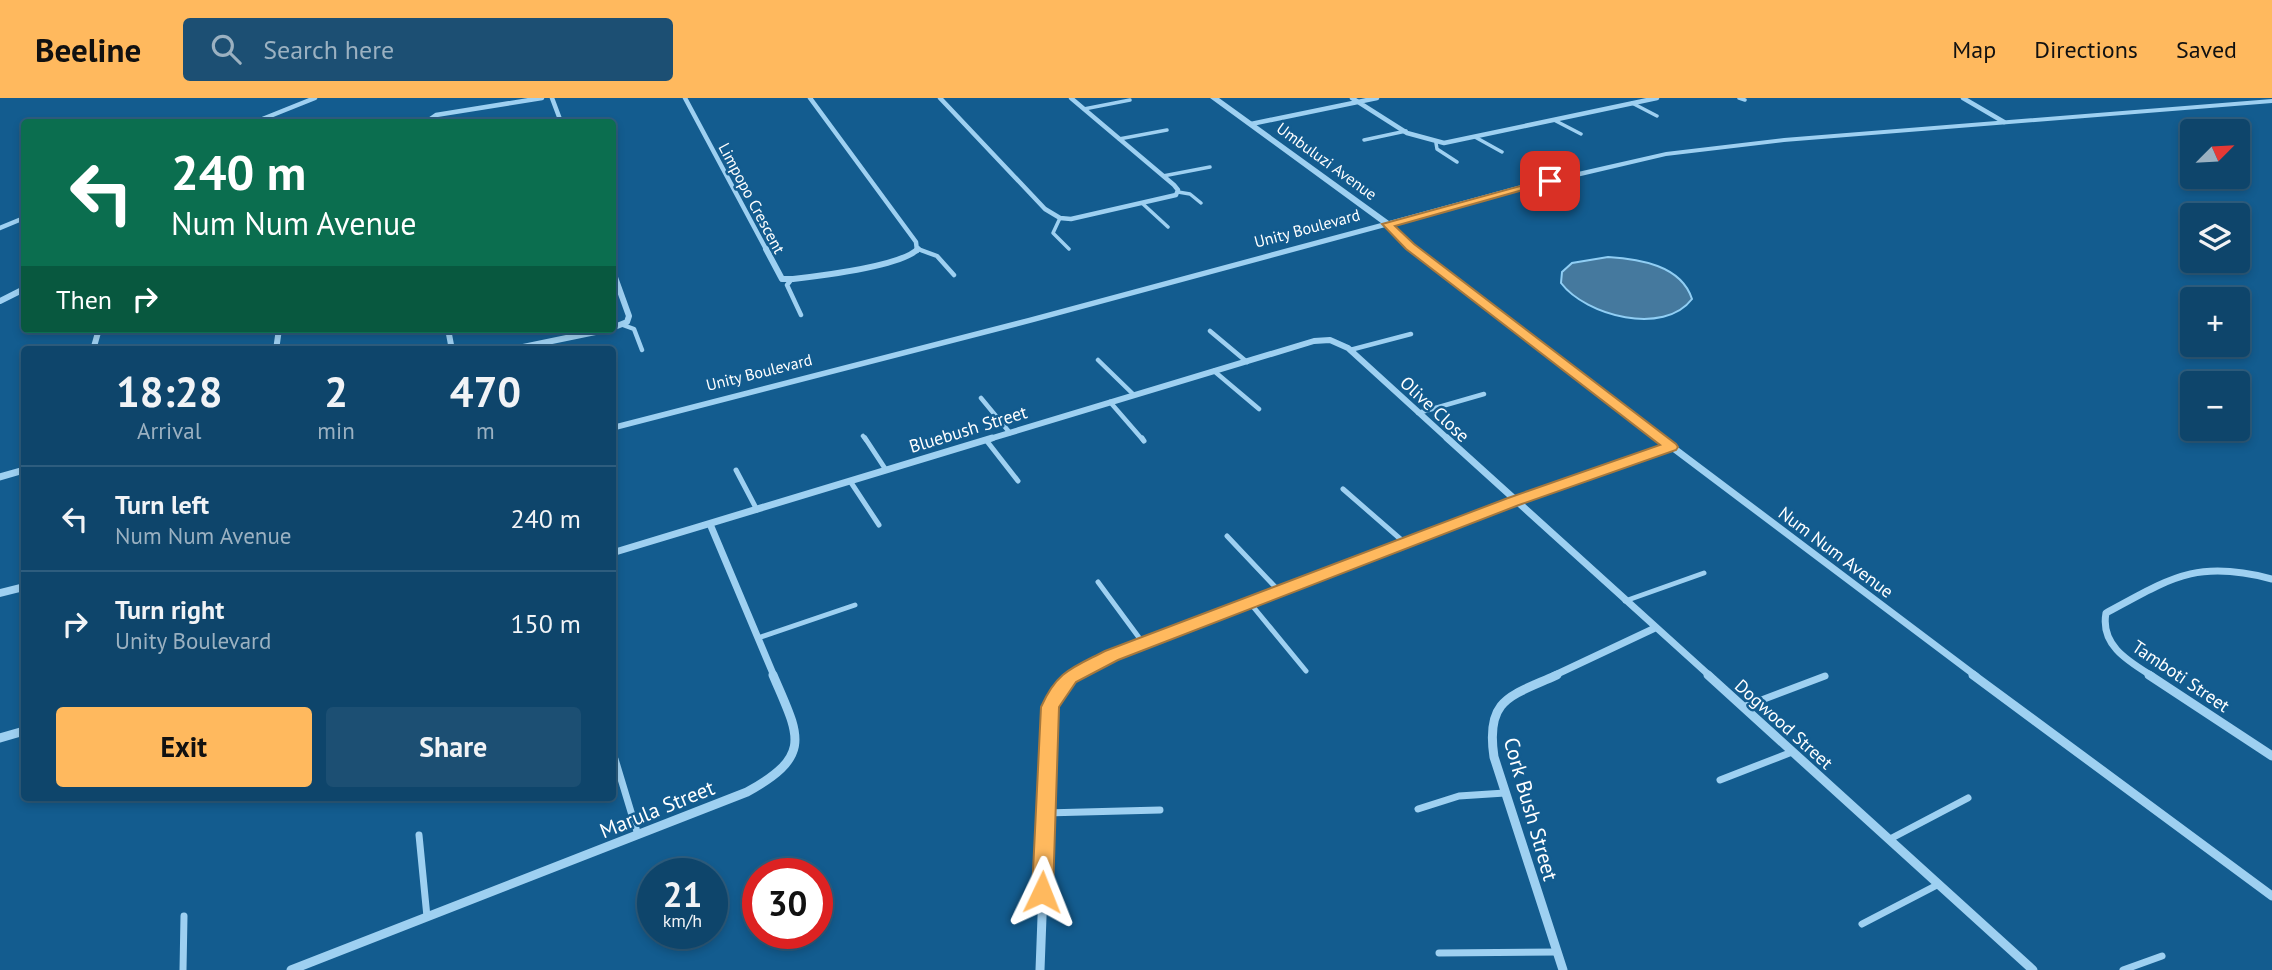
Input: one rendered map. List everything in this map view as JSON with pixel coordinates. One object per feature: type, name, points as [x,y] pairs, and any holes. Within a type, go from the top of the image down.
[{"type":"street","points":[[263,119],[315,98]]},
{"type":"street","points":[[430,119],[436,115],[542,98]]},
{"type":"street","points":[[552,98],[560,119]]},
{"type":"street","name":"Limpopo Crescent","points":[[685,98],[780,276],[791,280]]},
{"type":"street","points":[[791,280],[908,257],[918,248],[874,183],[810,98]]},
{"type":"street","points":[[940,98],[1045,209],[1060,218],[1079,218],[1143,204],[1170,198],[1178,192],[1163,176],[1070,98]]},
{"type":"street","name":"Umbuluzi Avenue","points":[[1214,98],[1388,224]]},
{"type":"street","points":[[1352,98],[1419,139],[1436,143],[1657,98]]},
{"type":"street","points":[[1251,124],[1377,98]]},
{"type":"street","points":[[1963,98],[2004,122]]},
{"type":"street","name":"Unity Boulevard","points":[[616,427],[1031,320],[1528,186],[1666,154],[1760,142],[2272,101]]},
{"type":"street","points":[[0,228],[21,219]]},
{"type":"street","name":"Num Num Avenue","points":[[1388,224],[1410,247],[1671,447],[2272,896]]},
{"type":"street","points":[[616,280],[629,316],[623,325],[616,327]]},
{"type":"street","points":[[0,301],[21,290]]},
{"type":"street","points":[[528,346],[591,333]]},
{"type":"street","name":"Bluebush Street","points":[[616,552],[1314,341],[1334,341]]},
{"type":"street","name":"Olive Close","points":[[1334,341],[1350,351],[1514,502]]},
{"type":"street","points":[[1040,970],[1050,707],[1056,693],[1070,677],[1143,643],[1514,502],[1671,447]]},
{"type":"street","points":[[0,477],[21,471]]},
{"type":"street","name":"Dogwood Street","points":[[1514,502],[2033,970]]},
{"type":"street","name":"Marula Street","points":[[291,970],[747,792],[785,769],[794,756],[797,742],[795,727],[710,524]]},
{"type":"street","name":"Tamboti Street","points":[[2272,579],[2233,570],[2193,572],[2170,580],[2106,613],[2104,622],[2106,636],[2112,646],[2132,664],[2272,756]]},
{"type":"street","points":[[0,593],[21,588]]},
{"type":"street","name":"Cork Bush Street","points":[[1563,970],[1505,793],[1490,738],[1491,724],[1496,710],[1505,699],[1655,628]]},
{"type":"street","points":[[0,738],[21,732]]},
{"type":"lane","points":[[1739,98],[1745,100]]},
{"type":"lane","points":[[1084,109],[1130,100]]},
{"type":"lane","points":[[1632,103],[1657,116]]},
{"type":"lane","points":[[1554,120],[1581,134]]},
{"type":"lane","points":[[1119,139],[1167,130]]},
{"type":"lane","points":[[1364,140],[1406,131]]},
{"type":"lane","points":[[1475,137],[1502,152]]},
{"type":"lane","points":[[1436,143],[1437,149],[1457,162]]},
{"type":"lane","points":[[1163,176],[1209,167]]},
{"type":"lane","points":[[1178,192],[1190,194],[1201,203]]},
{"type":"lane","points":[[1143,204],[1168,227]]},
{"type":"lane","points":[[1060,218],[1053,233],[1069,248]]},
{"type":"lane","points":[[918,248],[937,256],[954,275]]},
{"type":"lane","points":[[791,280],[787,285],[801,315]]},
{"type":"lane","points":[[623,325],[634,329],[642,351]]},
{"type":"lane","points":[[1210,331],[1247,362]]},
{"type":"lane","points":[[1350,351],[1411,334]]},
{"type":"lane","points":[[1098,360],[1134,395]]},
{"type":"lane","points":[[1214,371],[1259,409]]},
{"type":"lane","points":[[1418,413],[1485,394]]},
{"type":"lane","points":[[981,398],[1010,433]]},
{"type":"lane","points":[[1110,402],[1144,441]]},
{"type":"lane","points":[[863,436],[886,470]]},
{"type":"lane","points":[[986,440],[1018,481]]},
{"type":"lane","points":[[736,470],[757,510]]},
{"type":"lane","points":[[850,481],[879,525]]},
{"type":"lane","points":[[1343,489],[1405,543]]},
{"type":"lane","points":[[1227,536],[1279,591]]},
{"type":"lane","points":[[1625,601],[1704,573]]},
{"type":"lane","points":[[1098,582],[1143,643]]},
{"type":"lane","points":[[1250,603],[1306,671]]},
{"type":"lane","points":[[758,638],[855,605]]},
{"type":"lane","points":[[1742,707],[1825,676]]},
{"type":"lane","points":[[1720,780],[1793,752]]},
{"type":"lane","points":[[616,762],[638,835]]},
{"type":"lane","points":[[1418,809],[1459,796],[1505,793]]},
{"type":"lane","points":[[1889,839],[1968,798]]},
{"type":"lane","points":[[1045,813],[1160,810]]},
{"type":"lane","points":[[419,835],[427,917]]},
{"type":"lane","points":[[1863,924],[1939,884]]},
{"type":"lane","points":[[183,970],[184,916]]},
{"type":"lane","points":[[1439,953],[1557,952]]},
{"type":"lane","points":[[2123,970],[2162,956]]},
{"type":"water","points":[[1608,257],[1645,262],[1669,271],[1679,278],[1692,299],[1679,310],[1663,317],[1625,317],[1588,305],[1561,283],[1562,272],[1572,263]]},
{"type":"route","points":[[1042,892],[1050,707],[1056,693],[1070,677],[1111,656],[1304,582],[1514,502],[1671,447],[1410,247],[1388,224],[1550,181]]}]
